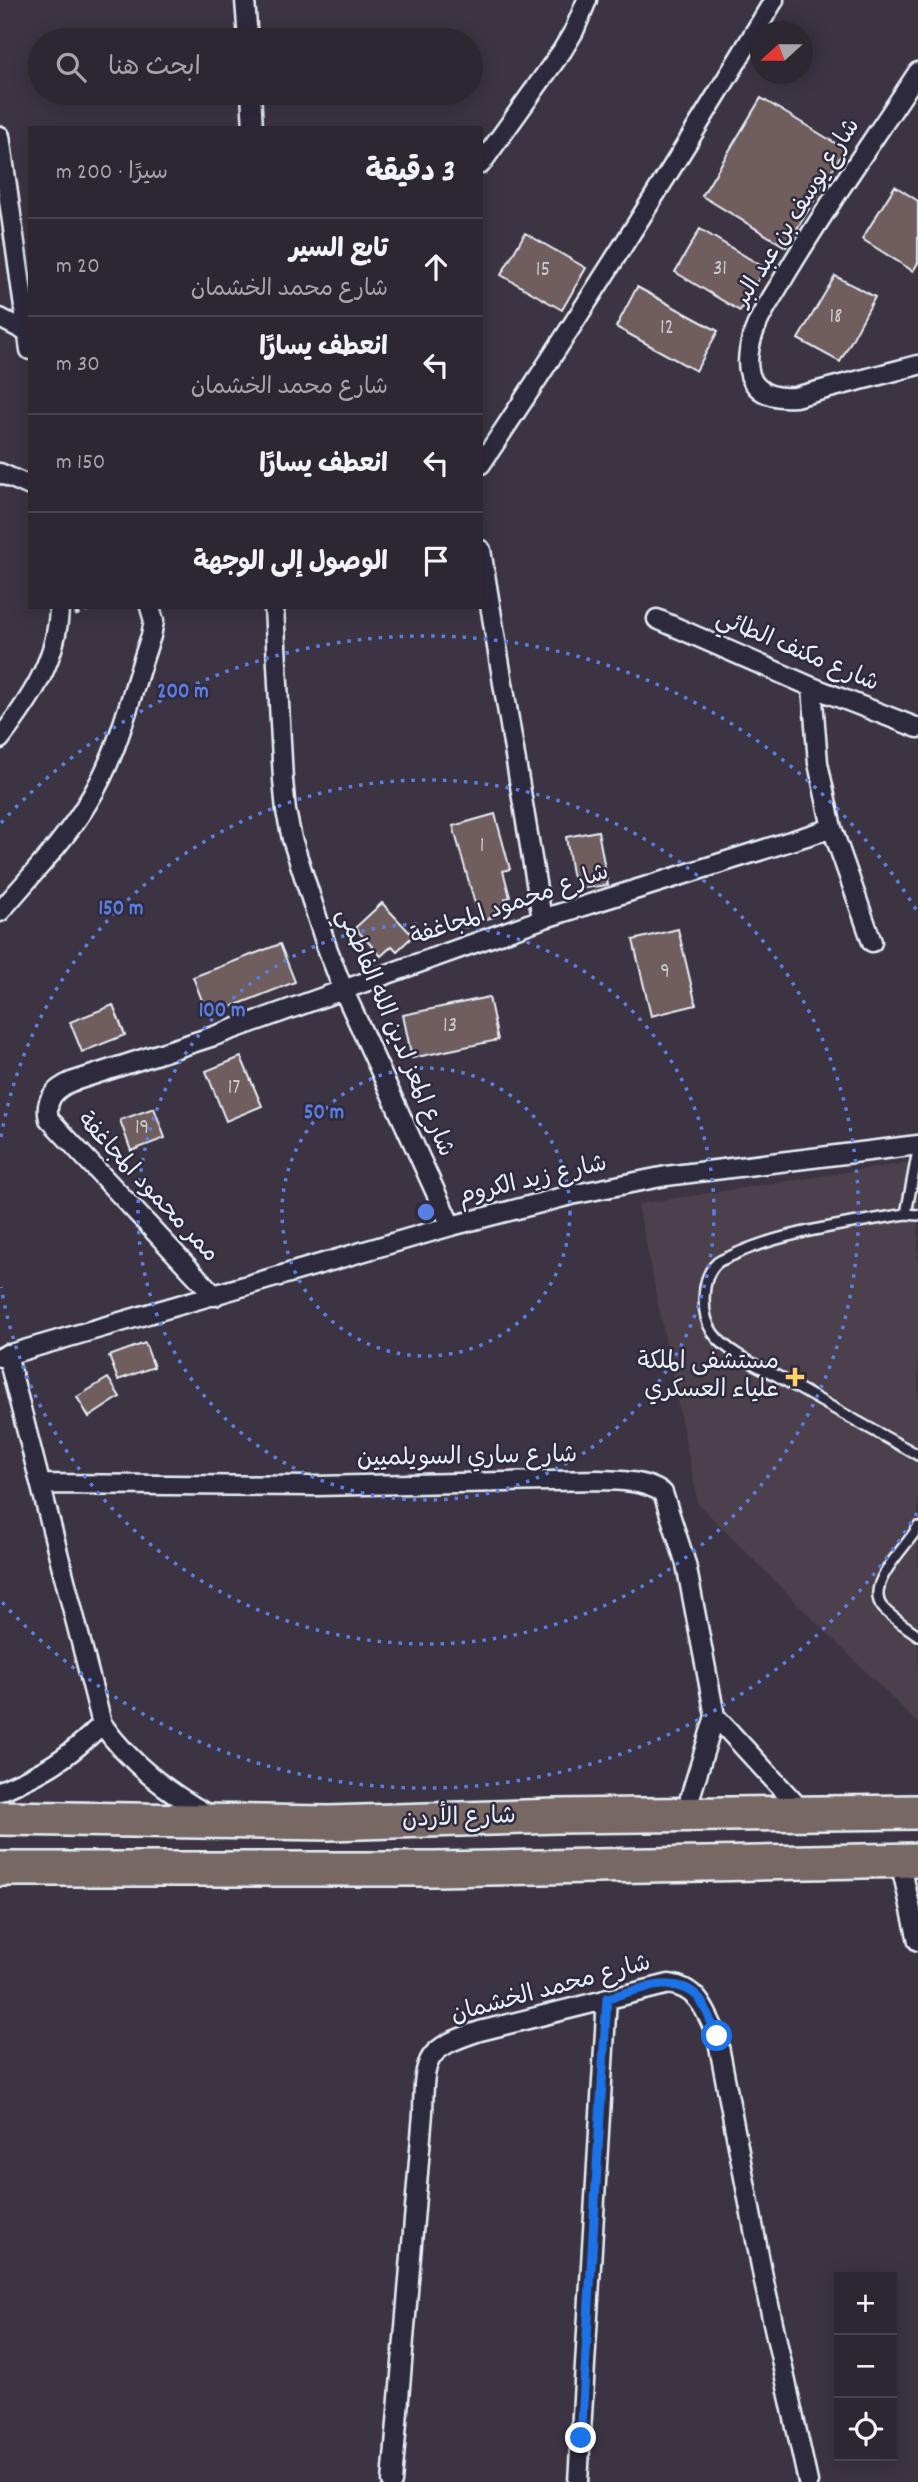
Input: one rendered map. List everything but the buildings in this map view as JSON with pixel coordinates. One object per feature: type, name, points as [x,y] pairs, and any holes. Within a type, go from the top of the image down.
[{"type":"highway","name":"شارع الأردن","points":[[0,1818],[329,1823],[685,1814],[918,1812]]},
{"type":"highway","name":"شارع الأردن","points":[[0,1869],[434,1869],[909,1860]]},
{"type":"street","points":[[245,0],[247,28]]},
{"type":"street","points":[[483,161],[562,51],[587,0]]},
{"type":"street","points":[[483,461],[702,121],[774,0]]},
{"type":"street","name":"شارع يوسف بن عبد البر","points":[[918,72],[776,291],[755,327],[748,359],[752,382],[758,390],[778,398],[795,397],[918,365]]},
{"type":"street","points":[[252,105],[253,126]]},
{"type":"street","points":[[0,136],[28,334]]},
{"type":"street","points":[[0,318],[28,340]]},
{"type":"street","points":[[0,473],[28,485]]},
{"type":"street","points":[[483,562],[542,919]]},
{"type":"street","points":[[0,739],[30,700],[45,668],[59,621],[59,609]]},
{"type":"street","points":[[0,912],[83,810],[95,790],[115,746],[151,636],[154,621],[151,609]]},
{"type":"street","name":"شارع المعز لدين الله الفاطمي","points":[[274,609],[286,811],[314,908],[343,989],[451,1226]]},
{"type":"street","name":"شارع مكنف الطائي","points":[[657,620],[812,687],[918,728]]},
{"type":"street","points":[[812,687],[818,763],[831,828],[872,942]]},
{"type":"street","name":"شارع محمود المجاغفة","points":[[71,1082],[214,1036],[542,919],[831,828]]},
{"type":"street","name":"ممر محمود المجاغفة","points":[[71,1082],[53,1093],[46,1109],[49,1119],[215,1296]]},
{"type":"street","name":"شارع زيد الكروم","points":[[4,1356],[451,1226],[571,1195],[666,1176],[918,1148]]},
{"type":"street","points":[[4,1356],[41,1484],[102,1724],[119,1748],[151,1778],[175,1796],[220,1822]]},
{"type":"street","name":"شارع ساري السويلميين","points":[[41,1484],[314,1486],[553,1480],[643,1482],[663,1493],[680,1544],[715,1716],[685,1814]]},
{"type":"street","points":[[715,1716],[805,1814]]},
{"type":"street","points":[[0,1791],[37,1776],[77,1750],[102,1724]]},
{"type":"street","points":[[909,1860],[918,1941]]},
{"type":"street","name":"شارع محمد الخشمان","points":[[392,2482],[424,2077],[428,2060],[435,2051],[451,2041],[491,2028],[669,1984],[687,1988],[697,1996],[717,2036],[764,2282],[808,2482]]},
{"type":"street","points":[[578,2482],[607,1998]]},
{"type":"lane","points":[[906,1214],[918,1148]]},
{"type":"lane","points":[[918,1216],[906,1214],[825,1228],[738,1252],[716,1263],[708,1277],[704,1298],[712,1332],[721,1342],[918,1455]]},
{"type":"lane","points":[[918,1527],[880,1581],[877,1597],[884,1609],[918,1635]]},
{"type":"shaded area","name":"مستشفى الملكة علياء العسكري","points":[[918,1161],[918,1724],[698,1504],[638,1204]]},
{"type":"place","name":"مستشفى الملكة علياء العسكري","points":[[795,1377]]},
{"type":"route","points":[[581,2438],[607,1998],[669,1984],[687,1988],[705,2008],[717,2036]]}]
